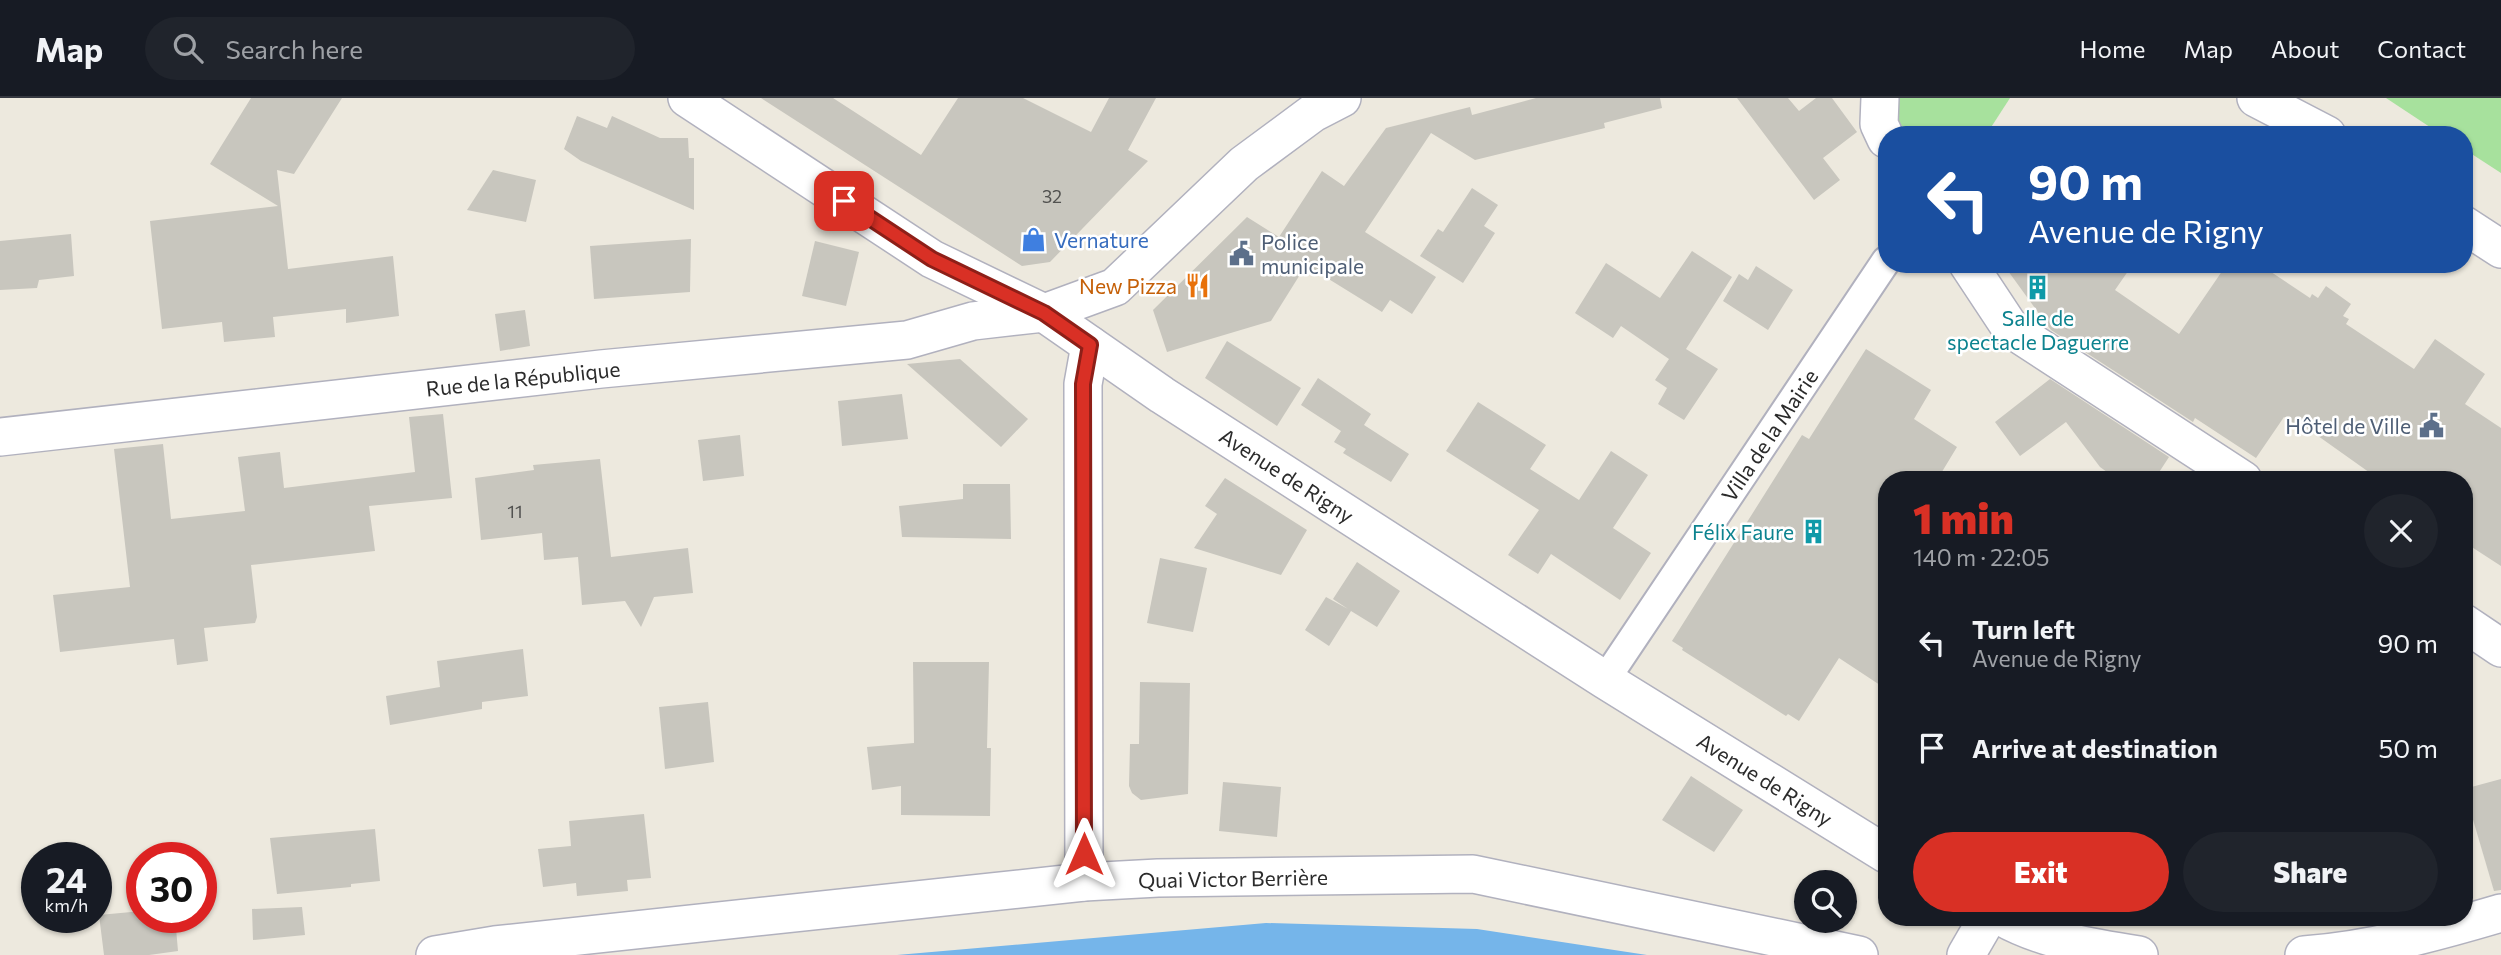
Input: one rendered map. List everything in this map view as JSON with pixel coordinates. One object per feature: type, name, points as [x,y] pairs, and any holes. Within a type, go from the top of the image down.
[{"type":"street","name":"Avenue de Rigny","points":[[687,98],[932,259],[1044,313],[1162,395],[1605,680],[1878,849]]},
{"type":"street","points":[[1879,126],[1880,98]]},
{"type":"street","points":[[2260,99],[2310,126]]},
{"type":"street","name":"Rue de la République","points":[[0,437],[601,369],[907,340],[973,321],[1044,313],[1115,287],[1244,164],[1321,103]]},
{"type":"street","points":[[2473,231],[2501,249]]},
{"type":"street","name":"Villa de la Mairie","points":[[1605,680],[1878,273]]},
{"type":"street","points":[[1974,273],[2011,329],[2229,471]]},
{"type":"street","points":[[1084,882],[1083,384],[1090,345]]},
{"type":"street","points":[[2473,629],[2501,648]]},
{"type":"street","name":"Quai Victor Berrière","points":[[435,955],[495,945],[1084,882],[1158,878],[1473,874],[1858,955]]},
{"type":"street","points":[[2473,921],[2501,913]]},
{"type":"street","points":[[1966,955],[1983,926]]},
{"type":"street","points":[[2019,926],[2029,931],[2095,948],[2139,955]]},
{"type":"street","points":[[2304,955],[2334,953],[2457,926]]},
{"type":"green space","points":[[1875,98],[2010,98],[1992,126],[1902,126]]},
{"type":"green space","points":[[2386,98],[2501,98],[2501,173],[2473,155],[2473,126],[2428,126]]},
{"type":"water","points":[[1266,923],[1477,929],[1647,955],[897,955]]},
{"type":"building","points":[[251,98],[342,98],[294,174],[277,170],[288,269],[393,256],[399,316],[346,323],[346,309],[273,317],[275,337],[224,342],[222,322],[162,329],[150,221],[278,206],[210,164]]},
{"type":"building","points":[[761,98],[833,98],[921,155],[958,98],[1023,98],[1091,132],[1109,98],[1156,98],[1128,150],[1148,161],[1050,262],[1022,266]]},
{"type":"building","points":[[1536,98],[1660,98],[1662,108],[1604,123],[1605,128],[1475,160],[1431,133],[1365,232],[1436,277],[1412,314],[1390,300],[1382,312],[1306,265],[1271,321],[1167,352],[1153,310],[1247,217],[1279,237],[1322,171],[1344,186],[1386,128],[1470,107],[1472,115]]},
{"type":"building","points":[[1737,98],[1788,98],[1799,111],[1816,98],[1832,98],[1857,132],[1823,158],[1840,180],[1814,200]]},
{"type":"building","points":[[577,116],[607,128],[612,116],[660,138],[688,138],[689,158],[694,158],[694,210],[581,161],[564,149]]},
{"type":"building","points":[[493,170],[536,180],[526,222],[467,210]]},
{"type":"building","points":[[1472,188],[1498,205],[1484,226],[1495,233],[1463,283],[1420,256],[1438,229],[1443,232]]},
{"type":"building","points":[[71,234],[74,276],[39,280],[37,288],[0,290],[0,241]]},
{"type":"building","points":[[691,239],[690,292],[594,299],[590,246]]},
{"type":"building","points":[[815,241],[859,252],[846,306],[802,296]]},
{"type":"building","points":[[1692,251],[1732,277],[1686,349],[1718,369],[1684,420],[1658,404],[1667,388],[1655,380],[1669,359],[1621,326],[1613,338],[1575,313],[1606,263],[1660,298]]},
{"type":"building","points":[[1756,266],[1793,290],[1768,330],[1723,301],[1739,274],[1748,280]]},
{"type":"building","points":[[2010,273],[2127,273],[2115,290],[2179,334],[2221,273],[2272,273],[2310,298],[2312,294],[2318,298],[2326,286],[2351,304],[2343,316],[2349,319],[2346,324],[2414,369],[2435,339],[2485,374],[2465,404],[2501,428],[2501,566],[2473,548],[2473,471],[2367,471],[2304,426],[2302,429],[2284,417],[2256,458],[2195,418],[2193,422],[2051,330]]},
{"type":"building","points":[[525,310],[530,346],[500,351],[495,314]]},
{"type":"building","points":[[1227,341],[1301,388],[1277,426],[1205,378]]},
{"type":"building","name":"Félix Faure","points":[[1866,349],[1931,390],[1914,419],[1957,447],[1942,471],[1878,471],[1878,684],[1839,658],[1799,721],[1788,714],[1786,716],[1672,641],[1802,435],[1809,439]]},
{"type":"building","points":[[960,359],[1028,419],[1001,447],[907,364]]},
{"type":"building","points":[[1318,378],[1371,414],[1364,425],[1409,454],[1391,482],[1343,453],[1346,449],[1334,442],[1341,431],[1301,405]]},
{"type":"building","points":[[2050,379],[2169,457],[2160,471],[2106,471],[2066,422],[2020,456],[1995,422]]},
{"type":"building","points":[[902,394],[908,439],[842,446],[838,401]]},
{"type":"building","points":[[1478,402],[1546,445],[1530,469],[1579,500],[1611,451],[1648,475],[1613,528],[1651,553],[1620,600],[1551,554],[1538,574],[1508,555],[1539,510],[1446,451]]},
{"type":"building","points":[[443,414],[452,498],[369,506],[375,551],[251,565],[257,617],[255,623],[204,628],[208,661],[177,665],[174,639],[60,652],[53,595],[130,587],[114,449],[163,444],[171,519],[245,511],[238,457],[280,452],[284,488],[415,472],[409,417]]},
{"type":"building","points":[[740,435],[744,476],[703,481],[698,440]]},
{"type":"building","points":[[600,459],[611,557],[688,548],[693,593],[654,597],[641,627],[625,601],[582,605],[578,557],[544,560],[542,533],[481,540],[475,478],[534,470],[533,465]]},
{"type":"building","points":[[1225,478],[1307,530],[1281,575],[1194,548],[1217,514],[1205,506]]},
{"type":"building","points":[[963,484],[1010,484],[1011,539],[902,537],[899,506],[963,499]]},
{"type":"building","points":[[1160,558],[1207,568],[1193,632],[1147,623]]},
{"type":"building","points":[[1357,562],[1400,591],[1377,627],[1351,611],[1329,646],[1305,630],[1326,597],[1348,609],[1333,599]]},
{"type":"building","points":[[523,649],[528,696],[482,702],[482,709],[390,725],[386,696],[440,687],[437,661]]},
{"type":"building","points":[[913,662],[989,662],[987,748],[991,748],[990,816],[901,815],[901,786],[872,790],[867,747],[914,743]]},
{"type":"building","points":[[1140,682],[1190,683],[1188,794],[1141,800],[1132,793],[1129,786],[1130,744],[1139,744]]},
{"type":"building","points":[[708,702],[714,762],[665,769],[659,707]]},
{"type":"building","points":[[1691,776],[1743,810],[1714,852],[1662,820]]},
{"type":"building","points":[[2501,779],[2501,890],[2494,891],[2473,820],[2473,787]]},
{"type":"building","points":[[1223,782],[1281,787],[1277,837],[1219,831]]},
{"type":"building","points":[[644,814],[651,878],[627,880],[628,891],[577,896],[576,883],[543,887],[538,849],[571,846],[569,821]]},
{"type":"building","points":[[375,829],[380,881],[351,884],[351,887],[277,894],[270,838]]},
{"type":"building","points":[[302,907],[305,935],[253,940],[252,909]]},
{"type":"building","points":[[126,912],[126,933],[176,933],[178,951],[149,955],[104,955],[101,933],[112,933],[112,914]]},
{"type":"place","name":"Vernature","points":[[1034,239]]},
{"type":"place","name":"Police municipale","points":[[1241,253]]},
{"type":"place","name":"New Pizza","points":[[1197,285]]},
{"type":"place","name":"Salle de spectacle Daguerre","points":[[2038,288]]},
{"type":"place","name":"Hôtel de Ville","points":[[2431,425]]},
{"type":"place","name":"Félix Faure","points":[[1814,531]]},
{"type":"route","points":[[844,201],[932,259],[1044,313],[1090,345],[1083,384],[1084,854]]}]
